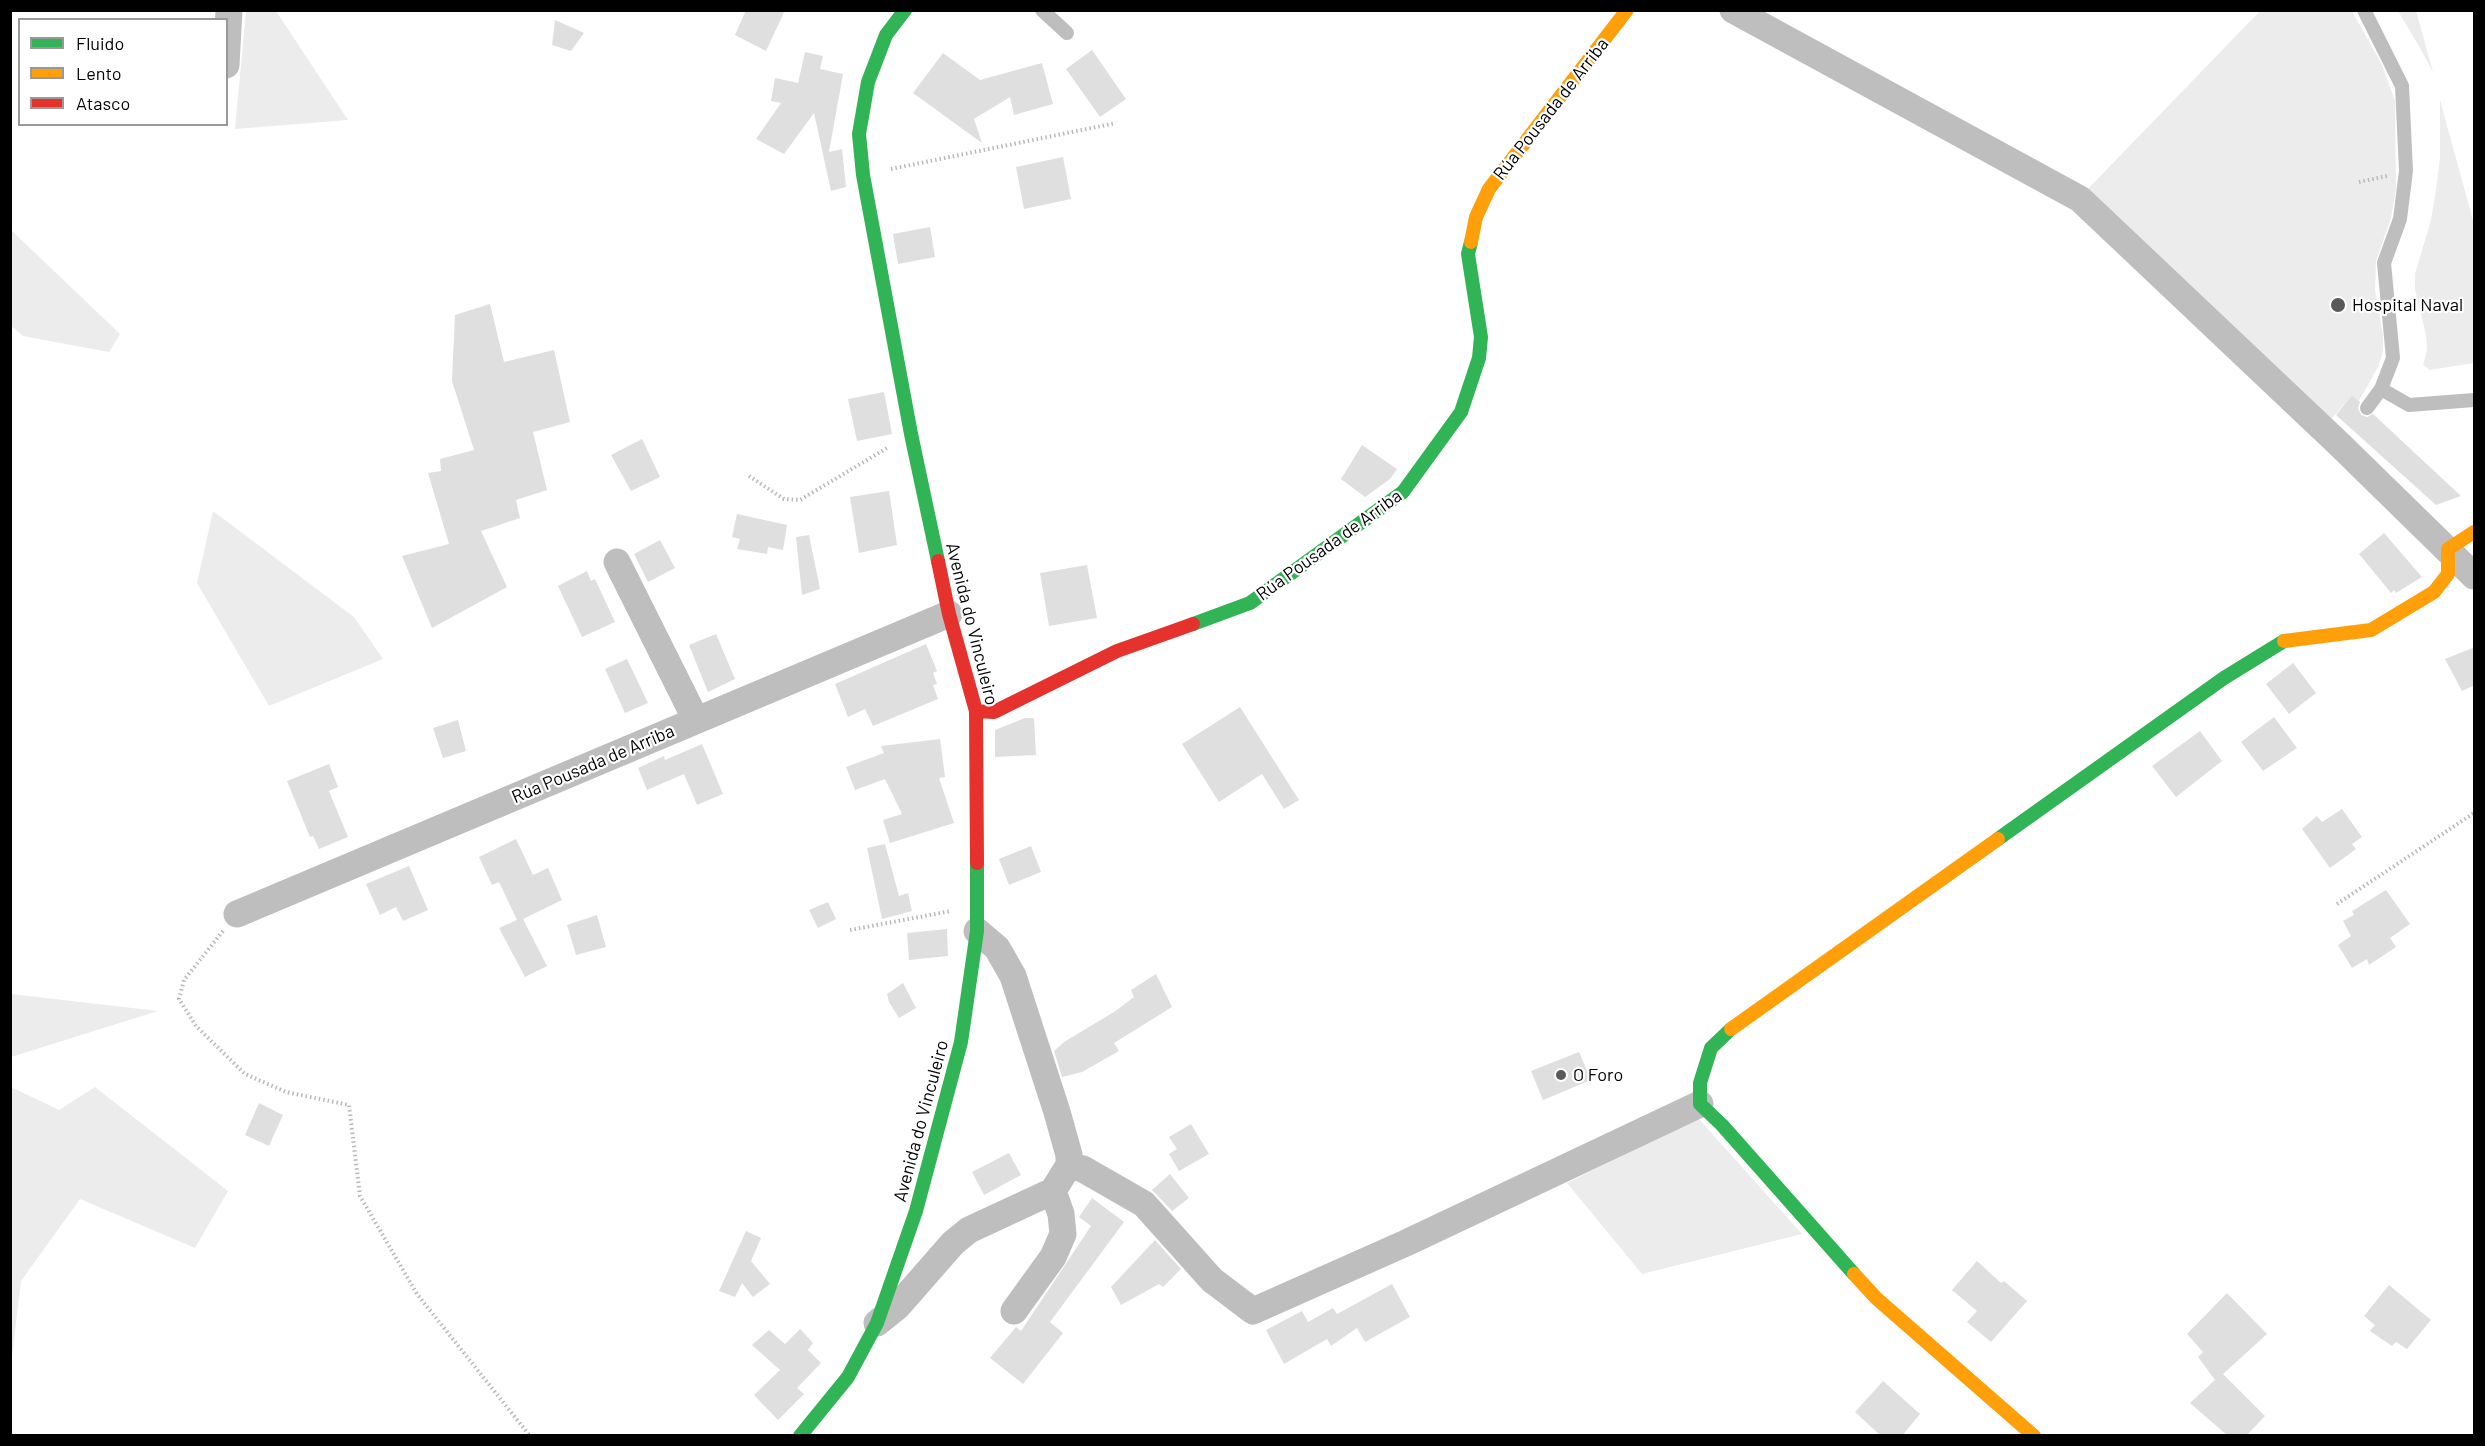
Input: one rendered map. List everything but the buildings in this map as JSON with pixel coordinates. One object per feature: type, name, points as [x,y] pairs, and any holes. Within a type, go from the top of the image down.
[{"type":"street","points":[[228,28],[229,10]]},
{"type":"street","name":"Avenida do Vinculeiro","points":[[800,1436],[848,1377],[877,1323],[916,1211],[961,1042],[976,919],[976,711],[949,614],[911,434],[863,175],[859,134],[868,82],[886,34],[906,10]]},
{"type":"street","name":"Rúa Pousada de Arriba","points":[[976,711],[994,712],[1117,651],[1250,603],[1403,492],[1461,412],[1479,358],[1480,337],[1467,254],[1476,217],[1489,189],[1627,10]]},
{"type":"street","points":[[1733,10],[2080,199],[2343,440],[2475,576]]},
{"type":"street","points":[[2448,549],[2475,532]]},
{"type":"street","points":[[2034,1436],[1876,1298],[1722,1125],[1700,1104],[1700,1083],[1711,1048],[1728,1030],[2224,678],[2284,641],[2371,630],[2434,592],[2448,574],[2448,549]]},
{"type":"street","points":[[617,562],[696,720]]},
{"type":"street","name":"Rúa Pousada de Arriba","points":[[237,914],[949,614]]},
{"type":"street","points":[[877,1323],[897,1308],[953,1243],[969,1230],[1053,1191],[1069,1165],[1069,1155],[1057,1112],[1013,976],[997,948],[976,919]]},
{"type":"street","points":[[1069,1165],[1083,1169],[1144,1204],[1212,1280],[1253,1311],[1406,1243],[1700,1104]]},
{"type":"street","points":[[1014,1311],[1053,1257],[1063,1234],[1061,1214],[1053,1191]]},
{"type":"lane","points":[[1042,10],[1067,33]]},
{"type":"lane","points":[[2364,10],[2402,86],[2406,171],[2400,219],[2384,263],[2393,358],[2380,389],[2367,408]]},
{"type":"lane","points":[[2380,389],[2409,405],[2475,400]]},
{"type":"path","points":[[863,175],[1116,123]]},
{"type":"path","points":[[2359,182],[2406,171]]},
{"type":"path","points":[[749,476],[784,499],[800,500],[911,434]]},
{"type":"path","points":[[2337,904],[2475,813]]},
{"type":"path","points":[[237,914],[184,980],[179,999],[196,1026],[245,1074],[286,1092],[349,1105],[360,1196],[417,1294],[530,1436]]},
{"type":"path","points":[[850,930],[976,919]]},
{"type":"shaded area","points":[[246,11],[276,11],[348,120],[235,129]]},
{"type":"shaded area","name":"Hospital Naval","points":[[2260,11],[2352,11],[2382,65],[2395,101],[2396,190],[2391,218],[2376,261],[2375,290],[2383,335],[2383,351],[2379,365],[2359,401],[2352,395],[2328,423],[2083,194]]},
{"type":"shaded area","points":[[2398,11],[2416,11],[2433,72],[2420,48]]},
{"type":"shaded area","points":[[2440,100],[2474,224],[2474,363],[2430,370],[2423,365],[2427,351],[2426,335],[2415,289],[2415,274],[2431,220],[2436,190],[2440,158]]},
{"type":"shaded area","points":[[11,230],[120,334],[109,352],[23,336],[11,326]]},
{"type":"shaded area","points":[[213,511],[354,617],[383,659],[269,706],[197,583]]},
{"type":"shaded area","points":[[11,994],[158,1011],[11,1057]]},
{"type":"shaded area","points":[[11,1087],[59,1110],[95,1087],[228,1191],[195,1248],[80,1199],[21,1281],[11,1365]]},
{"type":"shaded area","points":[[1698,1118],[1802,1234],[1642,1274],[1567,1183]]},
{"type":"traffic: fast","points":[[905,10],[886,35],[868,82],[859,134],[863,175],[911,434],[938,561]]},
{"type":"traffic: fast","points":[[1193,624],[1250,603],[1403,492],[1461,412],[1479,358],[1481,337],[1468,254],[1471,242]]},
{"type":"traffic: fast","points":[[1998,839],[2224,678],[2284,641]]},
{"type":"traffic: fast","points":[[800,1436],[848,1377],[877,1323],[916,1211],[961,1042],[977,931],[977,863]]},
{"type":"traffic: fast","points":[[1731,1029],[1711,1048],[1700,1083],[1700,1104],[1722,1125],[1854,1274]]},
{"type":"traffic: slow","points":[[1471,242],[1476,217],[1489,189],[1627,10]]},
{"type":"traffic: slow","points":[[2284,641],[2371,630],[2434,592],[2448,574],[2448,549],[2474,532]]},
{"type":"traffic: slow","points":[[1731,1029],[1998,839]]},
{"type":"traffic: slow","points":[[1854,1274],[1876,1298],[2034,1436]]},
{"type":"traffic: jam","points":[[938,561],[949,614],[976,711],[977,863]]},
{"type":"traffic: jam","points":[[976,711],[994,712],[1117,651],[1193,624]]},
{"type":"place","name":"Hospital Naval","points":[[2338,305]]},
{"type":"place","name":"O Foro","points":[[1561,1075]]}]
